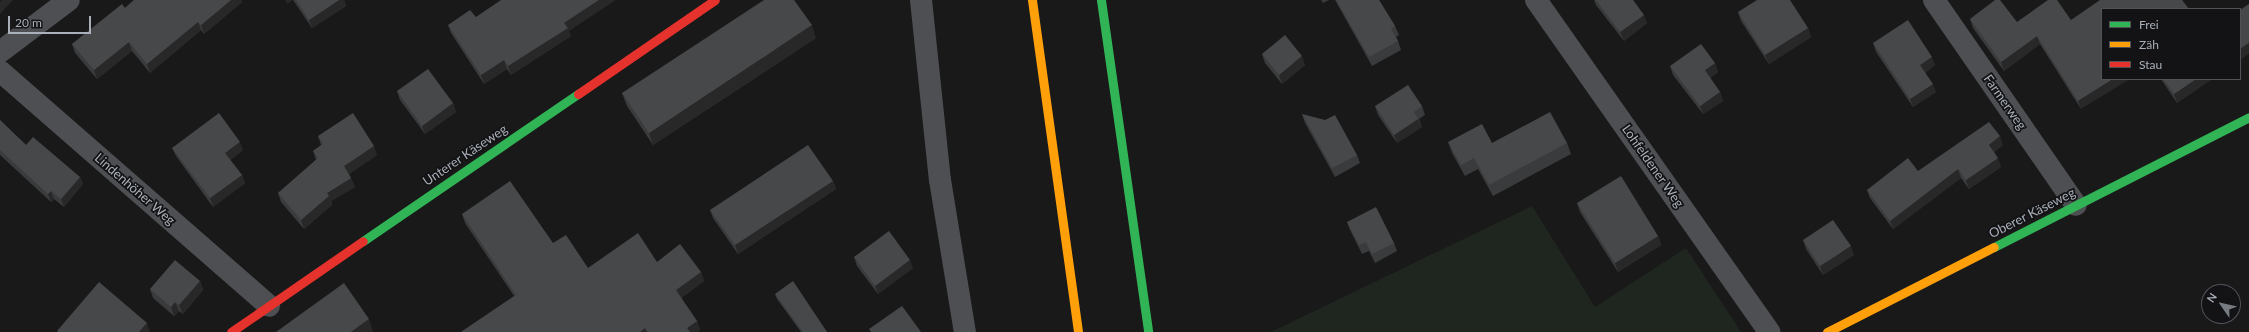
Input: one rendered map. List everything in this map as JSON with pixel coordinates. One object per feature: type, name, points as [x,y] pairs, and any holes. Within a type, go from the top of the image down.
[{"type":"main road","name":"Unterer Käseweg","points":[[231,332],[715,0]]},
{"type":"main road","points":[[1032,0],[1078,332]]},
{"type":"main road","points":[[1101,0],[1148,332]]},
{"type":"main road","name":"Oberer Käseweg","points":[[1827,332],[2249,116]]},
{"type":"street","points":[[0,52],[69,0]]},
{"type":"street","points":[[921,0],[940,180],[965,332]]},
{"type":"street","name":"Lohfeldener Weg","points":[[1536,0],[1769,332]]},
{"type":"street","name":"Farmerweg","points":[[1934,0],[2076,205]]},
{"type":"street","name":"Lindenhöher Weg","points":[[0,71],[270,306]]},
{"type":"shaded area","points":[[1532,206],[1595,307],[1686,248],[1741,332],[1271,332]]},
{"type":"building","points":[[134,0],[231,0],[201,25],[198,22],[147,64],[129,42],[94,70],[72,44],[122,4],[125,8]]},
{"type":"building","points":[[296,0],[339,0],[309,20]]},
{"type":"building","points":[[501,0],[599,0],[564,23],[568,28],[508,66],[504,60],[481,75],[448,25],[470,10],[476,17]]},
{"type":"building","points":[[764,0],[794,0],[812,25],[649,133],[622,93]]},
{"type":"building","points":[[1336,0],[1379,0],[1395,26],[1391,29],[1398,41],[1369,57]]},
{"type":"building","points":[[1596,0],[1633,0],[1644,15],[1620,32]]},
{"type":"building","points":[[1757,0],[1790,0],[1808,28],[1765,55],[1738,12]]},
{"type":"building","points":[[1995,0],[2000,0],[2017,22],[2048,0],[2057,0],[2071,20],[2100,0],[2182,0],[2188,8],[2101,8],[2101,80],[2111,80],[2078,101],[2037,36],[2001,62],[1970,19]]},
{"type":"building","points":[[2249,4],[2249,43],[2241,48],[2241,9]]},
{"type":"building","points":[[1908,20],[1932,57],[1920,65],[1933,84],[1910,99],[1873,43]]},
{"type":"building","points":[[1285,35],[1302,56],[1279,75],[1262,54]]},
{"type":"building","points":[[1701,44],[1715,63],[1705,70],[1720,92],[1700,106],[1670,66]]},
{"type":"building","points":[[428,69],[453,103],[422,126],[397,91]]},
{"type":"building","points":[[2164,80],[2195,80],[2174,94]]},
{"type":"building","points":[[1408,85],[1422,106],[1414,112],[1418,119],[1394,135],[1375,106]]},
{"type":"building","points":[[1550,112],[1567,143],[1489,185],[1474,158],[1461,165],[1448,142],[1482,124],[1492,143]]},
{"type":"building","points":[[219,113],[240,142],[225,153],[242,175],[210,198],[172,148]]},
{"type":"building","points":[[353,113],[374,146],[344,166],[351,178],[327,193],[329,196],[301,220],[278,193],[318,158],[313,151],[323,144],[318,136]]},
{"type":"building","points":[[1302,114],[1325,120],[1335,115],[1357,155],[1332,168]]},
{"type":"building","points":[[0,120],[26,145],[33,137],[80,177],[61,199],[51,191],[48,194],[0,150]]},
{"type":"building","points":[[1989,122],[2000,136],[1989,145],[1998,158],[1966,180],[1958,169],[1890,221],[1867,190],[1908,158],[1918,171]]},
{"type":"building","points":[[808,145],[833,181],[735,245],[710,210]]},
{"type":"building","points":[[1621,176],[1658,236],[1615,263],[1577,203]]},
{"type":"building","points":[[510,181],[553,243],[566,235],[588,268],[638,233],[657,262],[680,244],[701,272],[676,290],[697,321],[687,328],[690,332],[648,332],[645,328],[640,332],[461,332],[516,295],[462,214]]},
{"type":"building","points":[[1376,207],[1394,243],[1372,254],[1366,242],[1359,245],[1347,222]]},
{"type":"building","points":[[1833,220],[1851,246],[1820,266],[1803,240]]},
{"type":"building","points":[[889,231],[910,260],[875,286],[854,257]]},
{"type":"building","points":[[175,260],[200,281],[179,305],[175,302],[171,307],[150,289]]},
{"type":"building","points":[[793,281],[827,332],[803,332],[775,294]]},
{"type":"building","points":[[99,282],[147,323],[139,332],[58,332],[57,331]]},
{"type":"building","points":[[344,283],[369,319],[351,332],[276,332]]},
{"type":"building","points":[[902,306],[921,332],[871,332],[869,329]]},
{"type":"traffic: fast","points":[[1101,0],[1148,332]]},
{"type":"traffic: fast","points":[[363,241],[578,94]]},
{"type":"traffic: fast","points":[[1994,247],[2249,117]]},
{"type":"traffic: slow","points":[[1032,0],[1078,332]]},
{"type":"traffic: slow","points":[[1827,332],[1994,247]]},
{"type":"traffic: jam","points":[[578,94],[715,0]]},
{"type":"traffic: jam","points":[[231,332],[363,241]]}]
